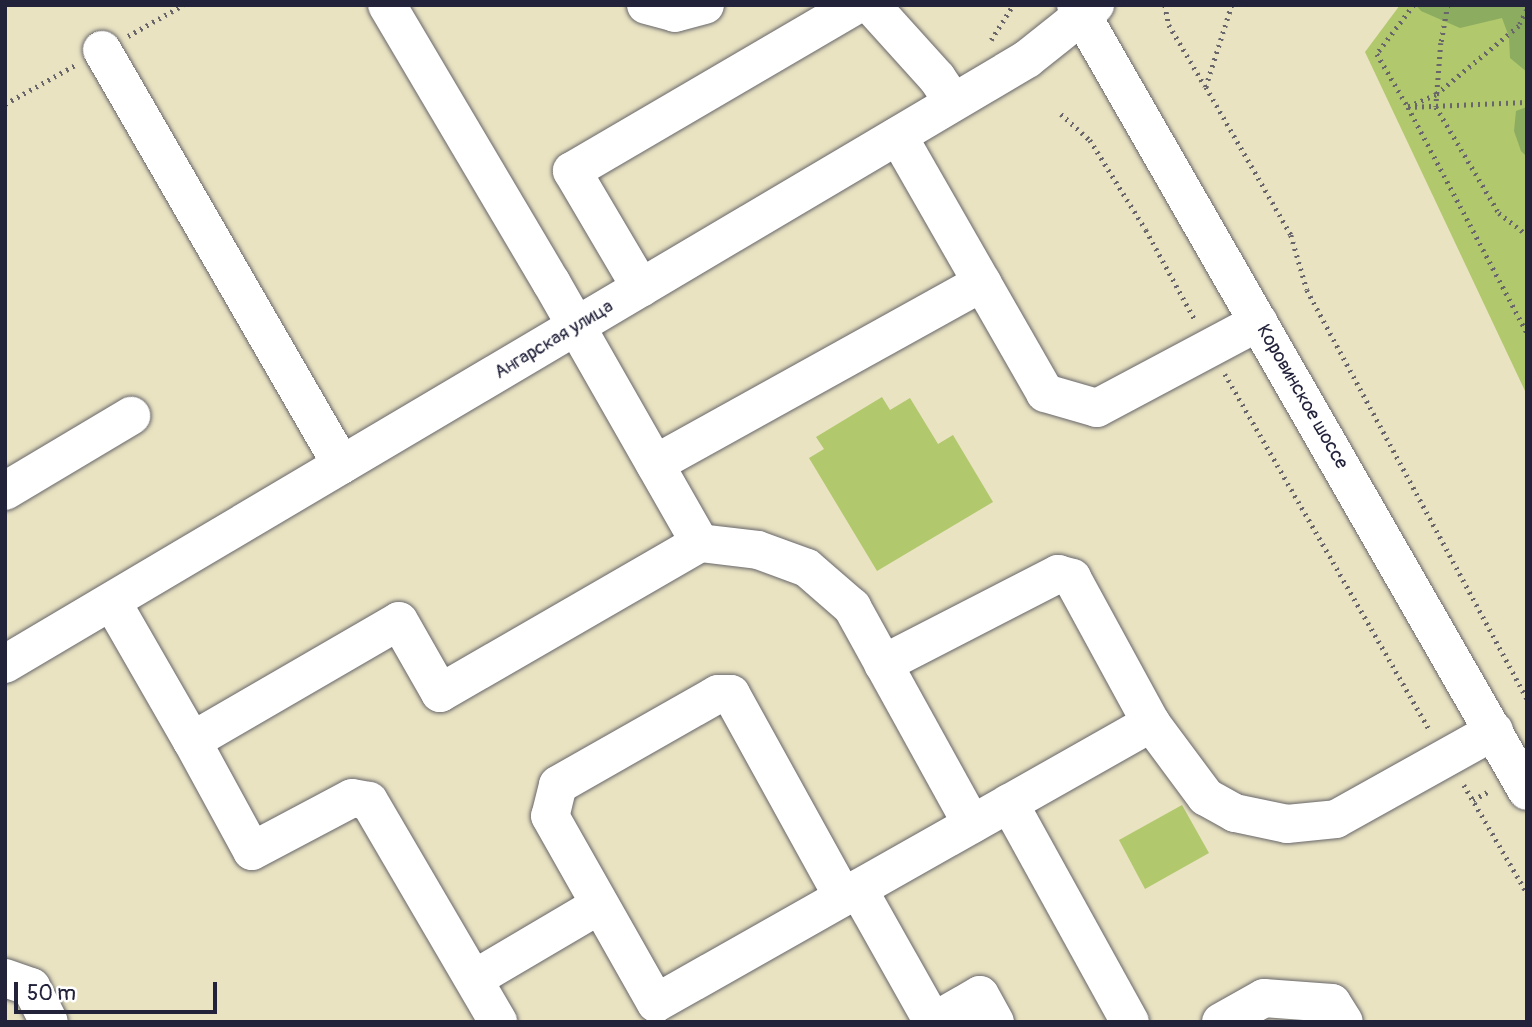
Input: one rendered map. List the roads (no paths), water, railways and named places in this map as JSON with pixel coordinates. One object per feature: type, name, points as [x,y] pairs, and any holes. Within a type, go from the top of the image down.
[{"type":"street","points":[[387,5],[576,326],[699,544]]},
{"type":"street","points":[[646,5],[675,13],[705,5]]},
{"type":"street","points":[[641,288],[572,171],[856,5]]},
{"type":"street","points":[[871,5],[937,78],[953,102]]},
{"type":"street","name":"Ангарская улица","points":[[5,664],[1027,59],[1085,9]]},
{"type":"street","name":"Коровинское шоссе","points":[[1085,9],[1259,322],[1494,731],[1508,790]]},
{"type":"street","points":[[102,50],[342,465]]},
{"type":"street","points":[[898,136],[1045,393],[1097,408],[1259,322]]},
{"type":"street","points":[[655,464],[982,283]]},
{"type":"street","points":[[5,491],[131,416]]},
{"type":"street","points":[[192,741],[398,621],[440,693],[699,544],[758,550],[807,568],[852,607],[972,824]]},
{"type":"street","points":[[883,664],[1058,574],[1072,578],[1151,723],[1206,797],[1235,813],[1287,824],[1336,819],[1494,731]]},
{"type":"street","points":[[112,601],[252,851],[352,798],[369,801],[498,1022]]},
{"type":"street","points":[[995,1022],[980,996],[933,1022],[850,893],[731,694],[718,694],[558,785],[550,816],[598,906],[656,1003],[850,893],[1009,803],[1151,723]]},
{"type":"street","points":[[1009,803],[1130,1022]]},
{"type":"street","points":[[474,979],[598,906]]},
{"type":"street","points":[[5,978],[31,987],[49,1022]]},
{"type":"street","points":[[1221,1022],[1264,998],[1332,1003],[1343,1022]]}]
